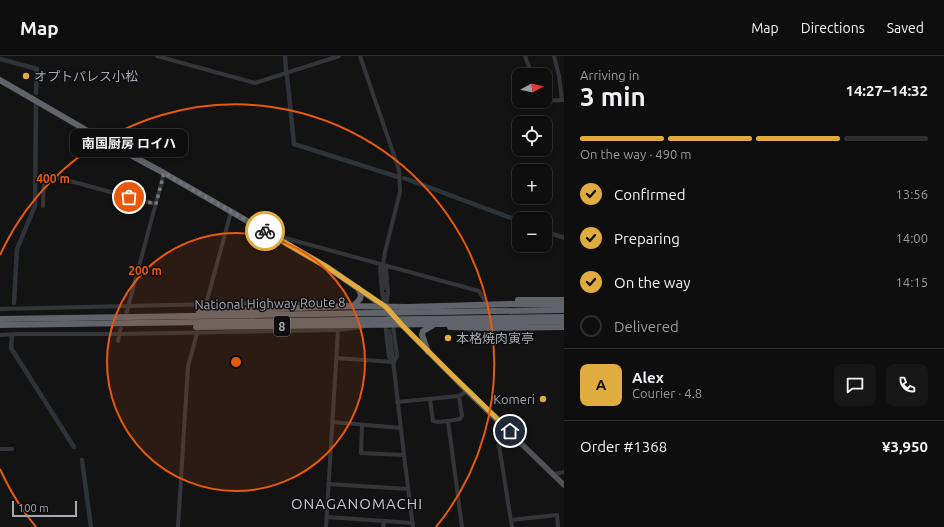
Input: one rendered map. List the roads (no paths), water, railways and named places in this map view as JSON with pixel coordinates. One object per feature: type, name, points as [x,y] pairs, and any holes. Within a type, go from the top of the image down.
[{"type":"highway","points":[[0,80],[327,267],[386,307],[402,325]]},
{"type":"highway","points":[[353,306],[360,299],[361,294],[357,287]]},
{"type":"highway","points":[[408,307],[421,302],[564,300]]},
{"type":"highway","name":"8","points":[[155,317],[214,311],[353,306],[408,307],[510,304],[564,305]]},
{"type":"highway","name":"National Highway Route 8","points":[[448,315],[564,310]]},
{"type":"highway","name":"National Highway Route 8","points":[[0,319],[448,315],[564,316]]},
{"type":"highway","name":"National Highway Route 8","points":[[0,325],[164,323],[301,317]]},
{"type":"highway","name":"8","points":[[164,323],[170,327],[402,325],[564,321]]},
{"type":"highway","points":[[428,352],[422,335],[423,331],[428,327],[440,324],[452,328],[564,327]]},
{"type":"main road","points":[[402,325],[467,391],[564,484]]},
{"type":"street","points":[[157,56],[255,83],[339,56]]},
{"type":"street","points":[[360,56],[399,170],[400,192],[383,265],[385,286]]},
{"type":"street","points":[[525,56],[529,68]]},
{"type":"street","points":[[552,101],[563,100],[554,56]]},
{"type":"street","points":[[127,308],[164,173]]},
{"type":"street","points":[[43,206],[44,174],[156,204]]},
{"type":"street","points":[[205,306],[231,212]]},
{"type":"street","points":[[270,234],[479,291],[485,301]]},
{"type":"street","points":[[383,265],[386,268],[388,293],[385,325],[389,357],[394,362]]},
{"type":"street","points":[[0,309],[321,304],[335,307]]},
{"type":"street","points":[[386,307],[393,325],[397,356],[394,362]]},
{"type":"street","points":[[0,335],[120,332],[338,330],[370,325]]},
{"type":"street","points":[[326,527],[338,330]]},
{"type":"street","points":[[178,527],[188,366],[198,331]]},
{"type":"street","points":[[118,341],[120,332]]},
{"type":"street","points":[[327,517],[384,521],[413,525],[390,334]]},
{"type":"street","points":[[336,358],[394,362]]},
{"type":"street","points":[[397,402],[459,396],[467,391]]},
{"type":"street","points":[[430,399],[433,421],[438,422],[460,419],[462,416],[459,396]]},
{"type":"street","points":[[448,420],[462,527]]},
{"type":"street","points":[[498,421],[497,433],[512,527]]},
{"type":"street","points":[[332,422],[401,428]]},
{"type":"street","points":[[362,424],[361,453],[404,455]]},
{"type":"street","points":[[0,449],[12,449]]},
{"type":"street","points":[[554,474],[564,472]]},
{"type":"street","points":[[328,484],[408,490]]},
{"type":"street","points":[[511,520],[557,515],[558,527]]},
{"type":"street","points":[[383,527],[384,521]]},
{"type":"waterway","points":[[285,56],[286,70]]},
{"type":"waterway","points":[[0,59],[37,69],[36,93]]},
{"type":"waterway","points":[[287,75],[294,144],[398,177]]},
{"type":"waterway","points":[[14,303],[17,249],[35,206],[36,105]]},
{"type":"waterway","points":[[404,178],[512,218]]},
{"type":"waterway","points":[[552,234],[564,238]]},
{"type":"waterway","points":[[12,337],[11,348],[74,447]]},
{"type":"waterway","points":[[82,460],[91,527]]},
{"type":"tunnel","points":[[385,286],[386,300]]},
{"type":"tunnel","points":[[120,331],[127,311]]},
{"type":"tunnel","points":[[389,323],[390,335]]},
{"type":"place","name":"オプトパレス小松","points":[[26,76]]},
{"type":"place","name":"南国厨房 ロイハ","points":[[129,197]]},
{"type":"place","name":"本格焼肉寅亭","points":[[448,338]]},
{"type":"place","name":"Komeri","points":[[543,399]]},
{"type":"district","name":"ONAGANOMACHI","points":[[357,503]]}]
